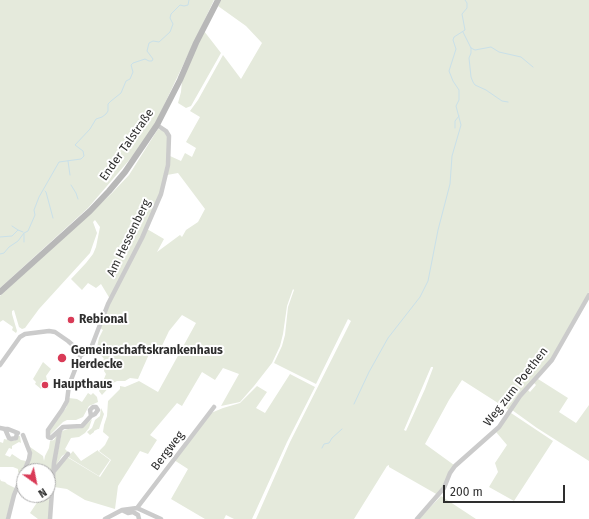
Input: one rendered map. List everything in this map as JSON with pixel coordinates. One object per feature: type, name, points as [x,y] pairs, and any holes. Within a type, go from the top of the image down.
[{"type":"main road","name":"Ender Talstraße","points":[[0,292],[90,211],[110,191],[125,172],[157,125],[218,0]]},
{"type":"street","name":"Am Hessenberg","points":[[91,416],[82,426],[64,427],[51,438],[48,437],[48,430],[67,401],[69,385],[79,363],[80,356],[92,348],[108,304],[142,238],[162,194],[169,156],[169,136],[166,131],[157,125]]},
{"type":"street","name":"Weg zum Poethen","points":[[417,519],[444,488],[450,473],[499,427],[520,396],[552,360],[589,294]]},
{"type":"street","points":[[0,365],[20,337],[24,334],[45,331],[55,332],[68,341],[76,348],[80,356]]},
{"type":"street","name":"Bergweg","points":[[137,508],[214,407]]},
{"type":"street","points":[[8,519],[14,495],[29,459],[30,453],[23,435],[17,432],[8,429],[4,430],[9,438],[13,440],[17,437],[17,432]]},
{"type":"street","points":[[55,463],[60,430]]},
{"type":"street","points":[[22,441],[23,435]]},
{"type":"street","points":[[56,469],[68,454]]},
{"type":"street","points":[[50,519],[51,503]]},
{"type":"street","points":[[105,519],[122,510],[137,508],[160,519]]},
{"type":"street","points":[[122,510],[128,513],[133,512],[138,515],[139,519]]},
{"type":"shaded area","points":[[0,0],[214,0],[155,124],[137,151],[88,208],[0,288]]},
{"type":"shaded area","points":[[221,0],[589,0],[589,292],[551,360],[509,410],[462,380],[449,400],[425,444],[454,465],[438,495],[389,467],[389,465],[354,519],[256,519],[290,442],[351,321],[348,319],[316,384],[274,363],[282,346],[285,335],[288,307],[294,290],[293,289],[287,306],[280,346],[272,363],[254,386],[240,402],[221,406],[239,374],[223,368],[215,380],[202,372],[182,406],[177,403],[150,435],[157,440],[148,454],[140,451],[118,486],[115,509],[85,500],[67,489],[56,487],[56,470],[67,457],[100,477],[111,460],[99,451],[105,445],[109,437],[103,432],[107,416],[108,401],[120,389],[120,386],[125,387],[139,381],[158,392],[196,323],[182,315],[169,331],[159,352],[150,352],[138,379],[130,378],[125,381],[117,381],[113,383],[102,395],[99,391],[106,374],[104,371],[104,359],[97,347],[103,330],[100,328],[109,303],[147,229],[164,239],[157,252],[180,235],[182,237],[186,230],[198,222],[205,209],[178,173],[167,175],[170,156],[181,161],[185,153],[192,157],[196,148],[186,142],[200,117],[190,111],[198,100],[223,55],[241,79],[262,43],[246,26],[218,6]],"holes":[[[431,367],[433,368],[425,389],[406,431],[404,430]]]},
{"type":"shaded area","points":[[204,31],[221,53],[191,106],[186,108],[178,103],[182,80]]},
{"type":"shaded area","points":[[158,129],[165,131],[168,136],[168,156],[160,195],[110,299],[101,284],[96,288],[88,283],[82,290],[71,279],[86,263],[96,247],[100,227],[95,220],[93,222],[97,233],[90,253],[39,309],[25,328],[22,329],[19,327],[14,310],[12,311],[12,314],[17,331],[16,333],[12,330],[13,327],[3,320],[0,322],[0,296],[112,193],[129,175]]},
{"type":"shaded area","points":[[43,362],[51,369],[46,376],[47,380],[45,383],[41,383],[43,385],[41,389],[35,384],[36,382],[33,379]]},
{"type":"shaded area","points":[[290,374],[315,387],[287,442],[252,519],[234,519],[226,515],[224,519],[205,519],[171,499],[188,469],[174,460],[211,413],[240,403],[257,386],[267,392],[256,408],[265,413]]},
{"type":"shaded area","points":[[538,379],[568,398],[559,412],[576,423],[589,405],[589,461],[537,428],[512,410],[527,389],[530,392],[536,385],[534,383]]},
{"type":"shaded area","points":[[88,393],[91,395],[93,393],[97,397],[98,402],[89,406],[83,417],[76,420],[67,420],[63,422],[49,436],[49,431],[66,408],[69,398],[77,399],[82,402]]},
{"type":"shaded area","points":[[101,408],[104,414],[99,429],[90,435],[87,432],[92,428],[95,420],[100,416]]},
{"type":"shaded area","points":[[511,413],[553,441],[514,501],[489,487],[498,472],[495,463],[507,445],[496,432]]},
{"type":"shaded area","points":[[92,419],[89,428],[85,433],[79,437],[71,438],[65,449],[68,452],[62,456],[56,465],[62,431],[82,428]]},
{"type":"shaded area","points":[[58,433],[55,463],[28,463],[30,447],[43,456],[44,461],[50,441],[54,440]]},
{"type":"shaded area","points":[[18,436],[20,436],[21,443],[19,442],[12,446],[12,449],[9,448],[5,455],[10,457],[12,454],[21,460],[26,461],[25,463],[16,463],[16,468],[0,467],[0,442],[3,443],[4,439],[14,441]]},
{"type":"shaded area","points":[[98,450],[110,460],[99,476],[68,457],[73,451],[81,461]]},
{"type":"shaded area","points":[[0,479],[1,481],[15,488],[6,519],[0,519]]},
{"type":"shaded area","points":[[441,496],[476,519],[419,519]]},
{"type":"shaded area","points":[[37,503],[51,503],[49,519],[38,519],[30,513]]},
{"type":"waterway","points":[[0,254],[4,253],[9,247],[18,241],[24,233],[28,231],[35,215],[34,210],[39,197],[59,162],[81,159],[84,156],[83,151],[75,145],[90,129],[96,119],[106,114],[108,111],[108,104],[121,93],[126,81],[130,79],[133,72],[131,65],[145,59],[152,61],[153,59],[147,51],[149,43],[153,41],[159,42],[170,32],[173,24],[170,18],[171,14],[180,5],[188,5],[189,0]]},
{"type":"waterway","points":[[354,404],[369,372],[388,338],[420,297],[428,281],[438,230],[450,184],[452,156],[461,125],[456,106],[459,100],[459,90],[449,71],[456,49],[453,40],[454,37],[465,30],[462,14],[467,8],[467,3],[465,0]]},
{"type":"waterway","points":[[463,32],[471,48],[475,50],[491,47],[499,52],[521,57],[533,67]]},
{"type":"waterway","points":[[471,48],[469,58],[471,77],[475,85],[486,90],[502,101],[508,102]]},
{"type":"waterway","points":[[455,128],[455,121],[459,116]]},
{"type":"waterway","points":[[68,161],[70,175]]},
{"type":"waterway","points":[[71,185],[78,199]]},
{"type":"waterway","points":[[45,191],[53,218]]},
{"type":"waterway","points":[[12,226],[18,230]]},
{"type":"waterway","points":[[0,237],[12,236],[18,230],[23,232]]},
{"type":"waterway","points":[[24,234],[24,242]]},
{"type":"waterway","points":[[322,448],[324,444],[329,443],[332,438],[342,429]]},
{"type":"place","name":"Rebional","points":[[71,320]]},
{"type":"place","name":"Gemeinschaftskrankenhaus Herdecke","points":[[62,358]]},
{"type":"place","name":"Haupthaus","points":[[45,385]]}]
